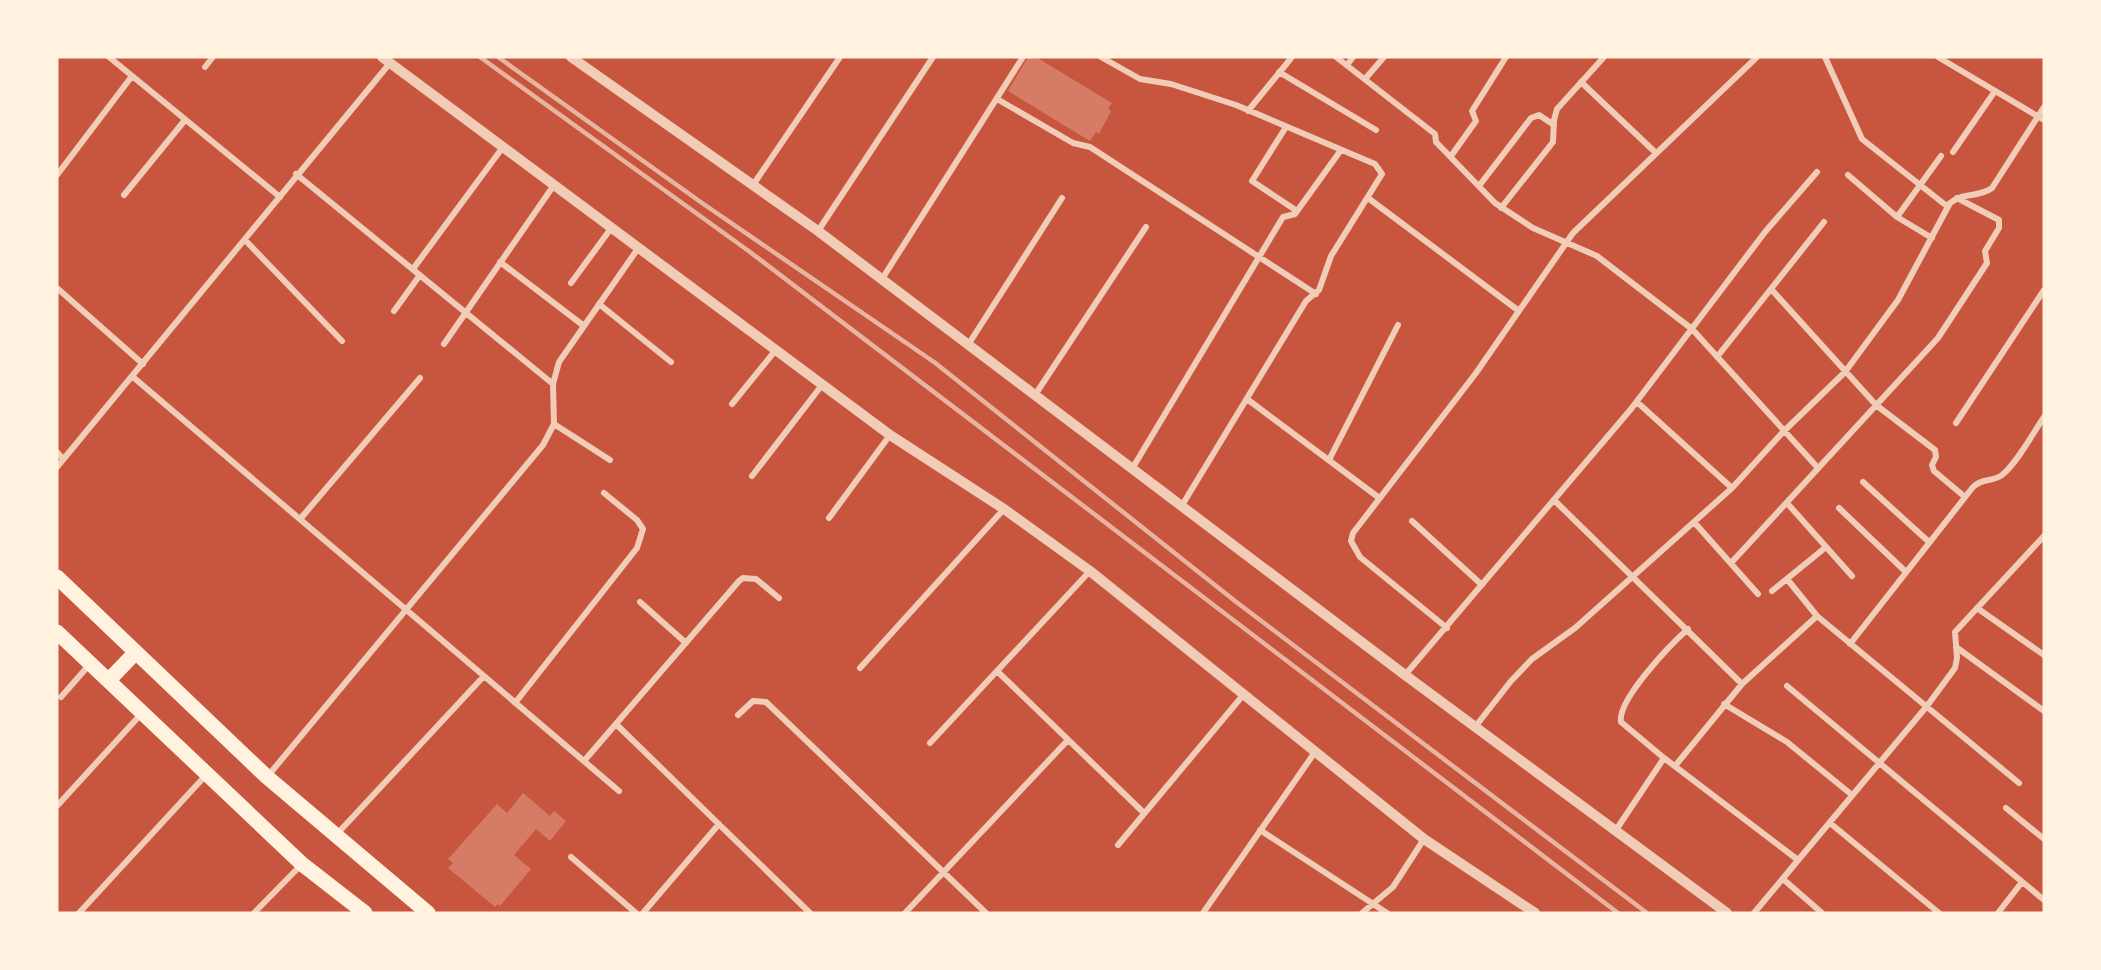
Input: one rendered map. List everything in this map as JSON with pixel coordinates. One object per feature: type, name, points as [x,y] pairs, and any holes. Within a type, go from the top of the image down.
[{"type":"main road","points":[[57,577],[267,777],[428,913]]},
{"type":"main road","points":[[57,632],[302,864],[365,913]]},
{"type":"main road","points":[[109,680],[135,653]]},
{"type":"street","points":[[109,57],[280,197]]},
{"type":"street","points":[[205,67],[213,57]]},
{"type":"street","points":[[753,185],[840,57]]},
{"type":"street","points":[[818,231],[933,57]]},
{"type":"street","points":[[882,279],[1023,57]]},
{"type":"street","points":[[1101,57],[1140,79],[1171,84],[1248,111],[1375,164],[1382,174],[1331,256],[1328,270],[1316,294],[1306,301],[1181,507]]},
{"type":"street","points":[[1248,111],[1292,57]]},
{"type":"street","points":[[1336,57],[1435,134],[1436,142],[1502,208],[1533,228],[1597,256],[1692,329],[1818,468]]},
{"type":"street","points":[[1347,65],[1353,57]]},
{"type":"street","points":[[1365,79],[1384,57]]},
{"type":"street","points":[[1451,156],[1476,121],[1472,111],[1506,57]]},
{"type":"street","points":[[1502,208],[1553,142],[1557,109],[1604,57]]},
{"type":"street","points":[[1447,628],[1354,550],[1351,541],[1353,533],[1378,497],[1437,426],[1582,223],[1756,57]]},
{"type":"street","points":[[1825,57],[1862,139],[1948,207]]},
{"type":"street","points":[[573,58],[818,231],[1181,507],[1727,913]]},
{"type":"street","points":[[1941,58],[2041,118]]},
{"type":"street","points":[[57,467],[280,197],[386,60],[890,435],[1004,509],[1090,572],[1424,839],[1535,913]]},
{"type":"street","points":[[1279,72],[1376,130]]},
{"type":"street","points":[[57,175],[132,76]]},
{"type":"street","points":[[1581,82],[1656,153]]},
{"type":"street","points":[[1953,152],[1995,91]]},
{"type":"street","points":[[997,99],[1072,143],[1090,147],[1316,294]]},
{"type":"street","points":[[1475,727],[1511,681],[1532,659],[1575,628],[1732,488],[1783,432],[1845,372],[1898,300],[1948,207],[1957,198],[1983,194],[1992,188],[2041,118],[2044,107]]},
{"type":"street","points":[[1479,186],[1531,118],[1539,114],[1554,126]]},
{"type":"street","points":[[124,195],[185,120]]},
{"type":"street","points":[[1286,127],[1252,181],[1297,211]]},
{"type":"street","points":[[413,269],[503,147]]},
{"type":"street","points":[[1132,469],[1256,257],[1283,217],[1293,216],[1341,150]]},
{"type":"street","points":[[1897,217],[1941,156]]},
{"type":"street","points":[[1405,675],[1637,402],[1765,232],[1817,172]]},
{"type":"street","points":[[296,174],[553,384]]},
{"type":"street","points":[[1848,175],[1897,217],[1932,238]]},
{"type":"street","points":[[444,344],[554,185]]},
{"type":"street","points":[[968,345],[1062,198]]},
{"type":"street","points":[[1368,198],[1519,311]]},
{"type":"street","points":[[1731,563],[1944,330],[1988,261],[1985,251],[1999,228],[1998,220],[1957,198]]},
{"type":"street","points":[[1717,357],[1824,222]]},
{"type":"street","points":[[571,283],[612,227]]},
{"type":"street","points":[[1035,395],[1146,227]]},
{"type":"street","points":[[245,240],[342,341]]},
{"type":"street","points":[[267,777],[543,445],[554,424],[553,384],[559,362],[639,247]]},
{"type":"street","points":[[500,262],[584,326]]},
{"type":"street","points":[[394,311],[420,275]]},
{"type":"street","points":[[57,288],[143,364]]},
{"type":"street","points":[[1771,289],[1876,405],[1935,450],[1936,457],[1932,465],[1934,471],[1965,497]]},
{"type":"street","points":[[1956,423],[2044,290]]},
{"type":"street","points":[[599,304],[671,362]]},
{"type":"street","points":[[1329,460],[1398,325]]},
{"type":"street","points":[[732,404],[775,351]]},
{"type":"street","points":[[133,377],[619,791]]},
{"type":"street","points":[[301,518],[420,378]]},
{"type":"street","points":[[752,476],[822,385]]},
{"type":"street","points":[[1247,399],[1378,497]]},
{"type":"street","points":[[1637,402],[1732,488]]},
{"type":"street","points":[[1850,644],[1965,497],[1978,482],[2005,473],[2044,417]]},
{"type":"street","points":[[554,424],[610,459]]},
{"type":"street","points":[[829,518],[890,435]]},
{"type":"street","points":[[57,452],[63,459]]},
{"type":"street","points":[[1863,482],[1929,543]]},
{"type":"street","points":[[515,703],[637,548],[643,529],[637,520],[604,493]]},
{"type":"street","points":[[1554,500],[1742,684]]},
{"type":"street","points":[[1787,503],[1852,576]]},
{"type":"street","points":[[1839,508],[1906,572]]},
{"type":"street","points":[[860,668],[1004,509]]},
{"type":"street","points":[[1412,521],[1482,585]]},
{"type":"street","points":[[1694,522],[1758,594]]},
{"type":"street","points":[[1754,913],[1927,706],[1954,668],[1956,647],[1954,632],[2044,536]]},
{"type":"street","points":[[1772,591],[1826,547]]},
{"type":"street","points":[[930,743],[1090,572]]},
{"type":"street","points":[[584,761],[743,578],[756,579],[779,598]]},
{"type":"street","points":[[1787,579],[1817,616],[2019,783]]},
{"type":"street","points":[[640,602],[686,643]]},
{"type":"street","points":[[1977,608],[2044,655]]},
{"type":"street","points":[[1675,766],[1742,684],[1817,616]]},
{"type":"street","points":[[1688,629],[1647,671],[1620,716],[1624,726],[1798,860]]},
{"type":"street","points":[[1956,647],[2044,711]]},
{"type":"street","points":[[61,697],[91,663]]},
{"type":"street","points":[[997,671],[1143,813]]},
{"type":"street","points":[[335,836],[484,676]]},
{"type":"street","points":[[1787,686],[2044,900]]},
{"type":"street","points":[[1118,844],[1245,694]]},
{"type":"street","points":[[738,715],[753,701],[766,702],[986,913]]},
{"type":"street","points":[[1724,704],[1787,742],[1852,795]]},
{"type":"street","points":[[57,806],[142,712]]},
{"type":"street","points":[[616,724],[810,913]]},
{"type":"street","points":[[905,913],[1068,740]]},
{"type":"street","points":[[1203,913],[1315,752]]},
{"type":"street","points":[[1616,830],[1664,758]]},
{"type":"street","points":[[79,913],[206,775]]},
{"type":"street","points":[[2006,808],[2044,839]]},
{"type":"street","points":[[1830,823],[1939,913]]},
{"type":"street","points":[[643,913],[719,824]]},
{"type":"street","points":[[1260,830],[1387,913]]},
{"type":"street","points":[[1362,913],[1393,887],[1424,839]]},
{"type":"street","points":[[571,857],[636,913]]},
{"type":"street","points":[[254,913],[302,864]]},
{"type":"street","points":[[1783,879],[1822,913]]},
{"type":"street","points":[[1998,913],[2022,882]]},
{"type":"building","points":[[1028,57],[1036,57],[1112,103],[1108,109],[1111,111],[1099,134],[1096,132],[1090,141],[1008,91]]},
{"type":"building","points":[[523,793],[550,816],[554,811],[566,821],[550,841],[536,829],[514,855],[531,869],[500,906],[498,904],[495,907],[448,868],[453,863],[448,859],[497,804],[507,813]]},
{"type":"railway","points":[[480,57],[750,252],[1618,913]]},
{"type":"railway","points":[[498,57],[702,203],[934,362],[1235,601],[1647,913]]}]
